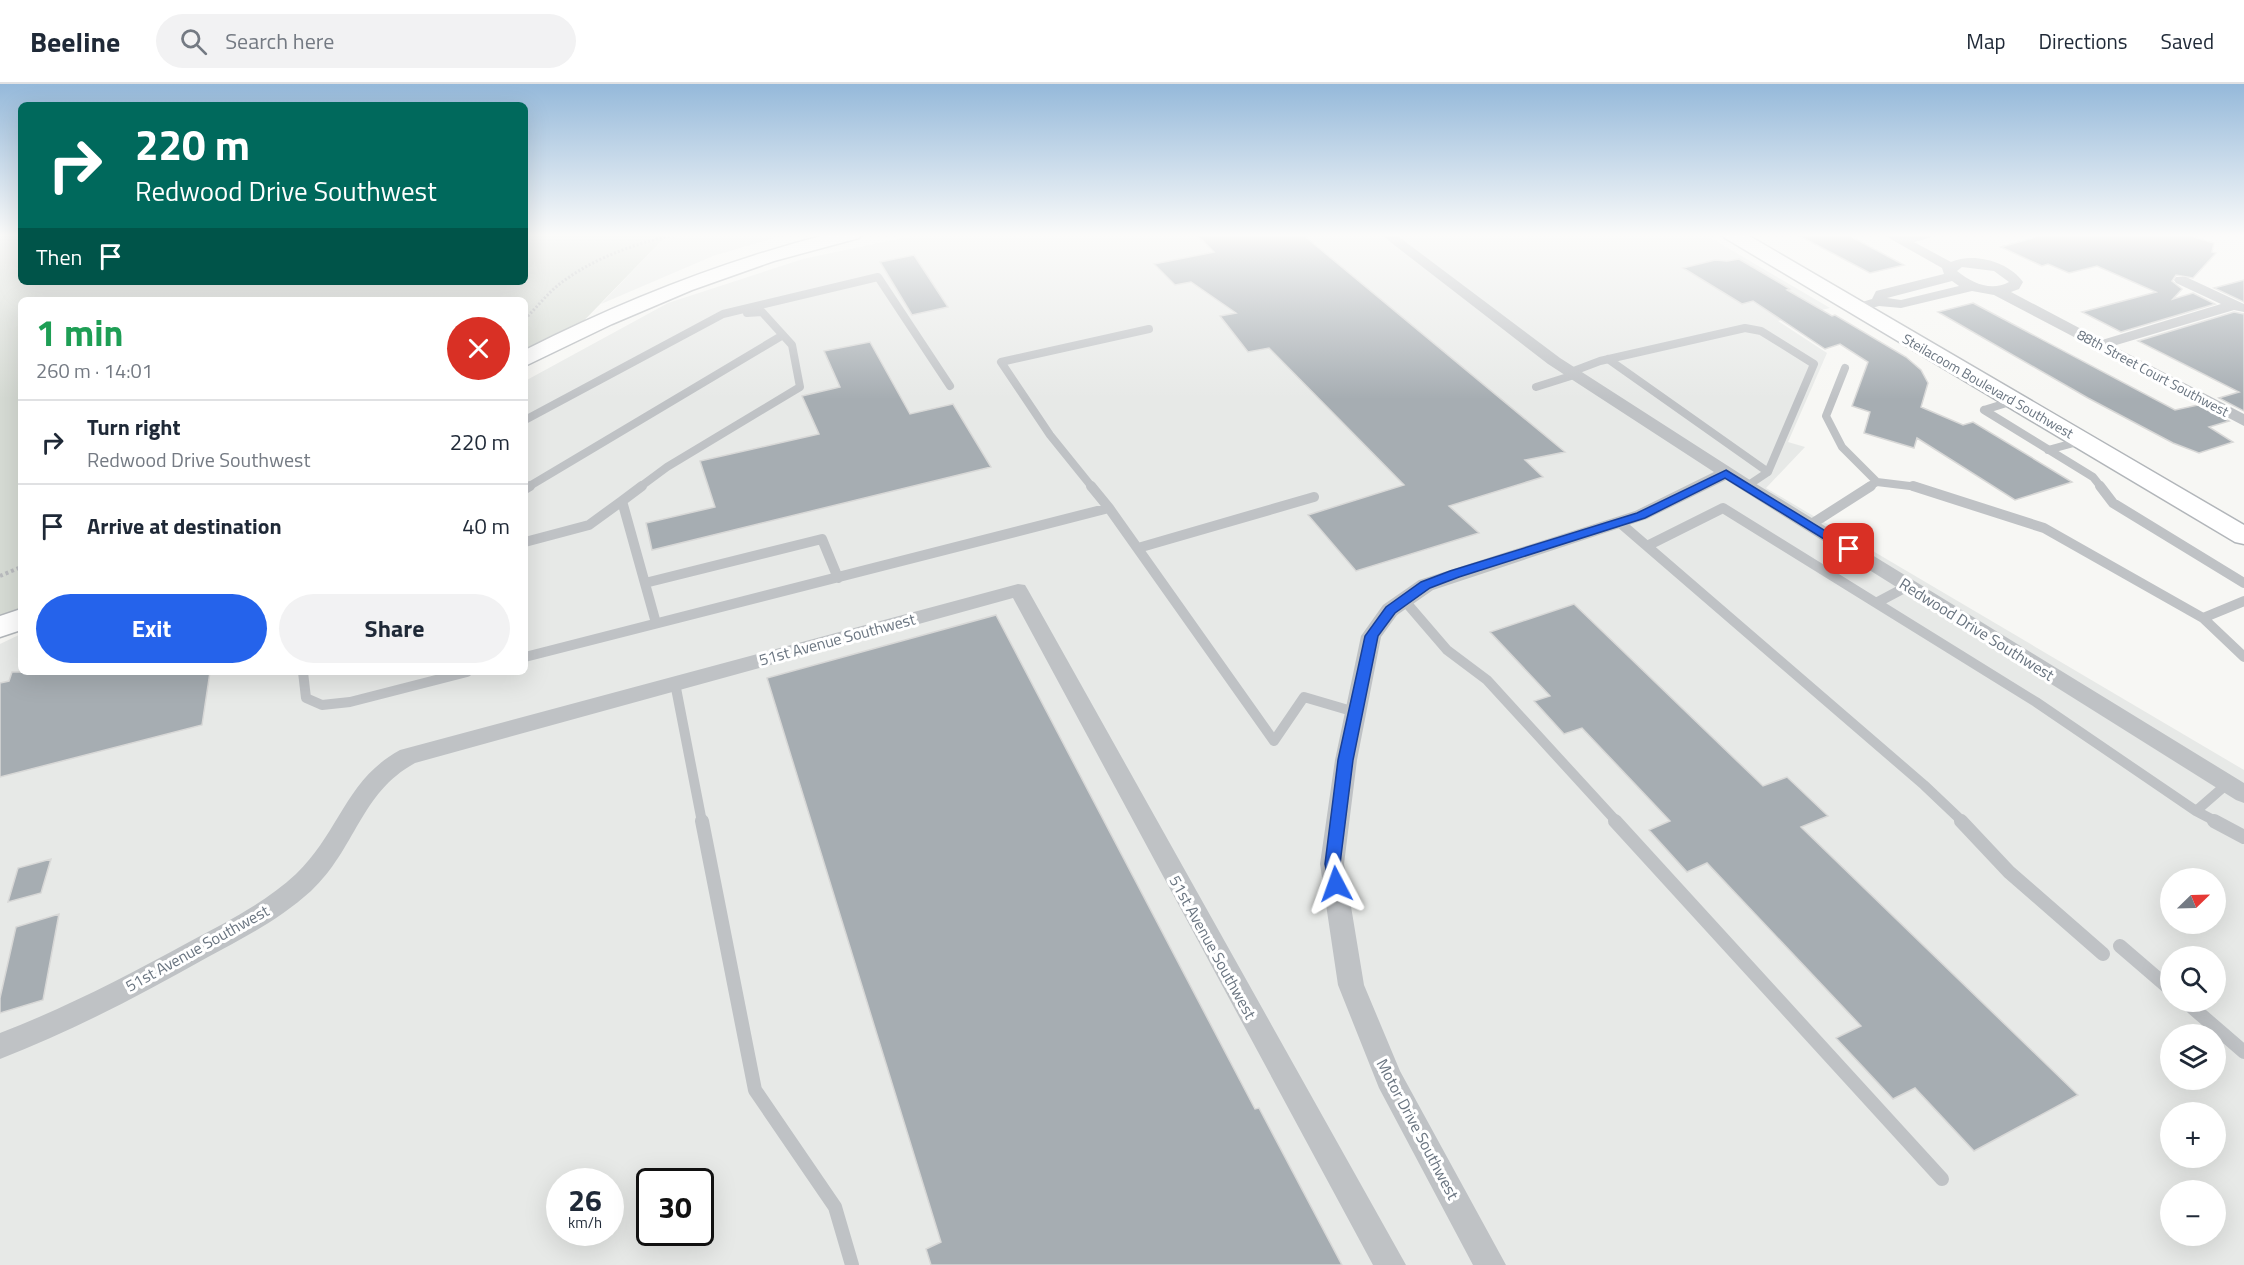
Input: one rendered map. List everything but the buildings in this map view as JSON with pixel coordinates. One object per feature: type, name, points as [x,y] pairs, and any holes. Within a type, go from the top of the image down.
[{"type":"main road","points":[[528,357],[605,318],[673,289]]},
{"type":"main road","name":"Steilacoom Boulevard Southwest","points":[[1825,289],[2244,536]]},
{"type":"main road","points":[[0,627],[18,620]]},
{"type":"street","name":"Redwood Drive Southwest","points":[[1459,289],[1573,374],[1726,473],[2244,794]]},
{"type":"street","points":[[1879,302],[1881,294],[1896,289]]},
{"type":"street","points":[[1857,308],[1879,302],[1901,304],[1962,289]]},
{"type":"street","name":"88th Street Court Southwest","points":[[1981,289],[1998,291],[2244,421]]},
{"type":"street","points":[[1998,291],[2004,289]]},
{"type":"street","points":[[2201,289],[2239,307]]},
{"type":"street","points":[[2100,345],[2239,307]]},
{"type":"street","name":"Motor Drive Southwest","points":[[1490,1265],[1389,1079],[1351,984],[1332,864],[1346,760],[1371,636],[1390,610],[1426,585],[1641,515],[1726,473]]},
{"type":"street","name":"51st Avenue Southwest","points":[[0,1046],[150,976],[263,913],[302,884],[327,857],[365,789],[390,764],[408,756],[1018,590],[1390,1265]]},
{"type":"lane","points":[[528,418],[723,314],[830,289]]},
{"type":"lane","points":[[885,289],[950,386]]},
{"type":"lane","points":[[528,541],[590,525],[667,467],[801,387],[792,345],[762,312],[723,314]]},
{"type":"lane","points":[[1536,387],[1608,359],[1745,328],[1761,331],[1814,364],[1768,472],[1747,486]]},
{"type":"lane","points":[[1149,329],[1001,362],[1050,435],[1109,508],[1274,741],[1304,697],[1355,712]]},
{"type":"lane","points":[[528,487],[783,335]]},
{"type":"lane","points":[[1608,359],[1768,472]]},
{"type":"lane","points":[[1845,368],[1826,416],[1842,447],[1877,482],[1913,486],[2043,528],[2203,618],[2244,657]]},
{"type":"lane","points":[[2013,401],[1984,410],[2093,477],[2113,503],[2244,583]]},
{"type":"lane","points":[[2048,450],[2081,441]]},
{"type":"lane","points":[[1810,525],[1877,482]]},
{"type":"lane","points":[[1138,548],[1314,497]]},
{"type":"lane","points":[[622,501],[656,623]]},
{"type":"lane","points":[[528,656],[1109,508]]},
{"type":"lane","points":[[1647,546],[1723,508],[2036,702],[2196,811],[2244,837]]},
{"type":"lane","points":[[1619,522],[1924,785],[1957,816],[2009,872],[2103,954]]},
{"type":"lane","points":[[645,583],[822,539],[838,578]]},
{"type":"lane","points":[[1876,603],[1908,586]]},
{"type":"lane","points":[[1404,600],[1447,650],[1487,680],[1942,1179]]},
{"type":"lane","points":[[2203,618],[2244,601]]},
{"type":"lane","points":[[303,675],[306,698],[322,705],[350,702],[455,675]]},
{"type":"lane","points":[[675,683],[755,1090],[835,1207],[852,1265]]},
{"type":"lane","points":[[2196,811],[2227,784]]},
{"type":"lane","points":[[2120,946],[2160,980]]},
{"type":"lane","points":[[2198,1012],[2244,1052]]},
{"type":"path","points":[[528,316],[555,289]]},
{"type":"path","points":[[0,576],[18,568]]},
{"type":"shaded area","points":[[0,289],[615,289],[570,335],[528,357],[528,297],[18,297],[18,620],[0,627]]},
{"type":"shaded area","points":[[615,289],[636,289],[601,304]]},
{"type":"shaded area","points":[[711,289],[1798,289],[1830,308],[1778,321],[1827,353],[1788,442],[1805,447],[1766,488],[2244,770],[2244,1265],[0,1265],[0,644],[18,635],[18,675],[528,675],[528,379],[668,303]]},
{"type":"route","points":[[1336,884],[1332,864],[1346,760],[1371,636],[1390,610],[1426,585],[1641,515],[1726,473],[1849,549]]}]
